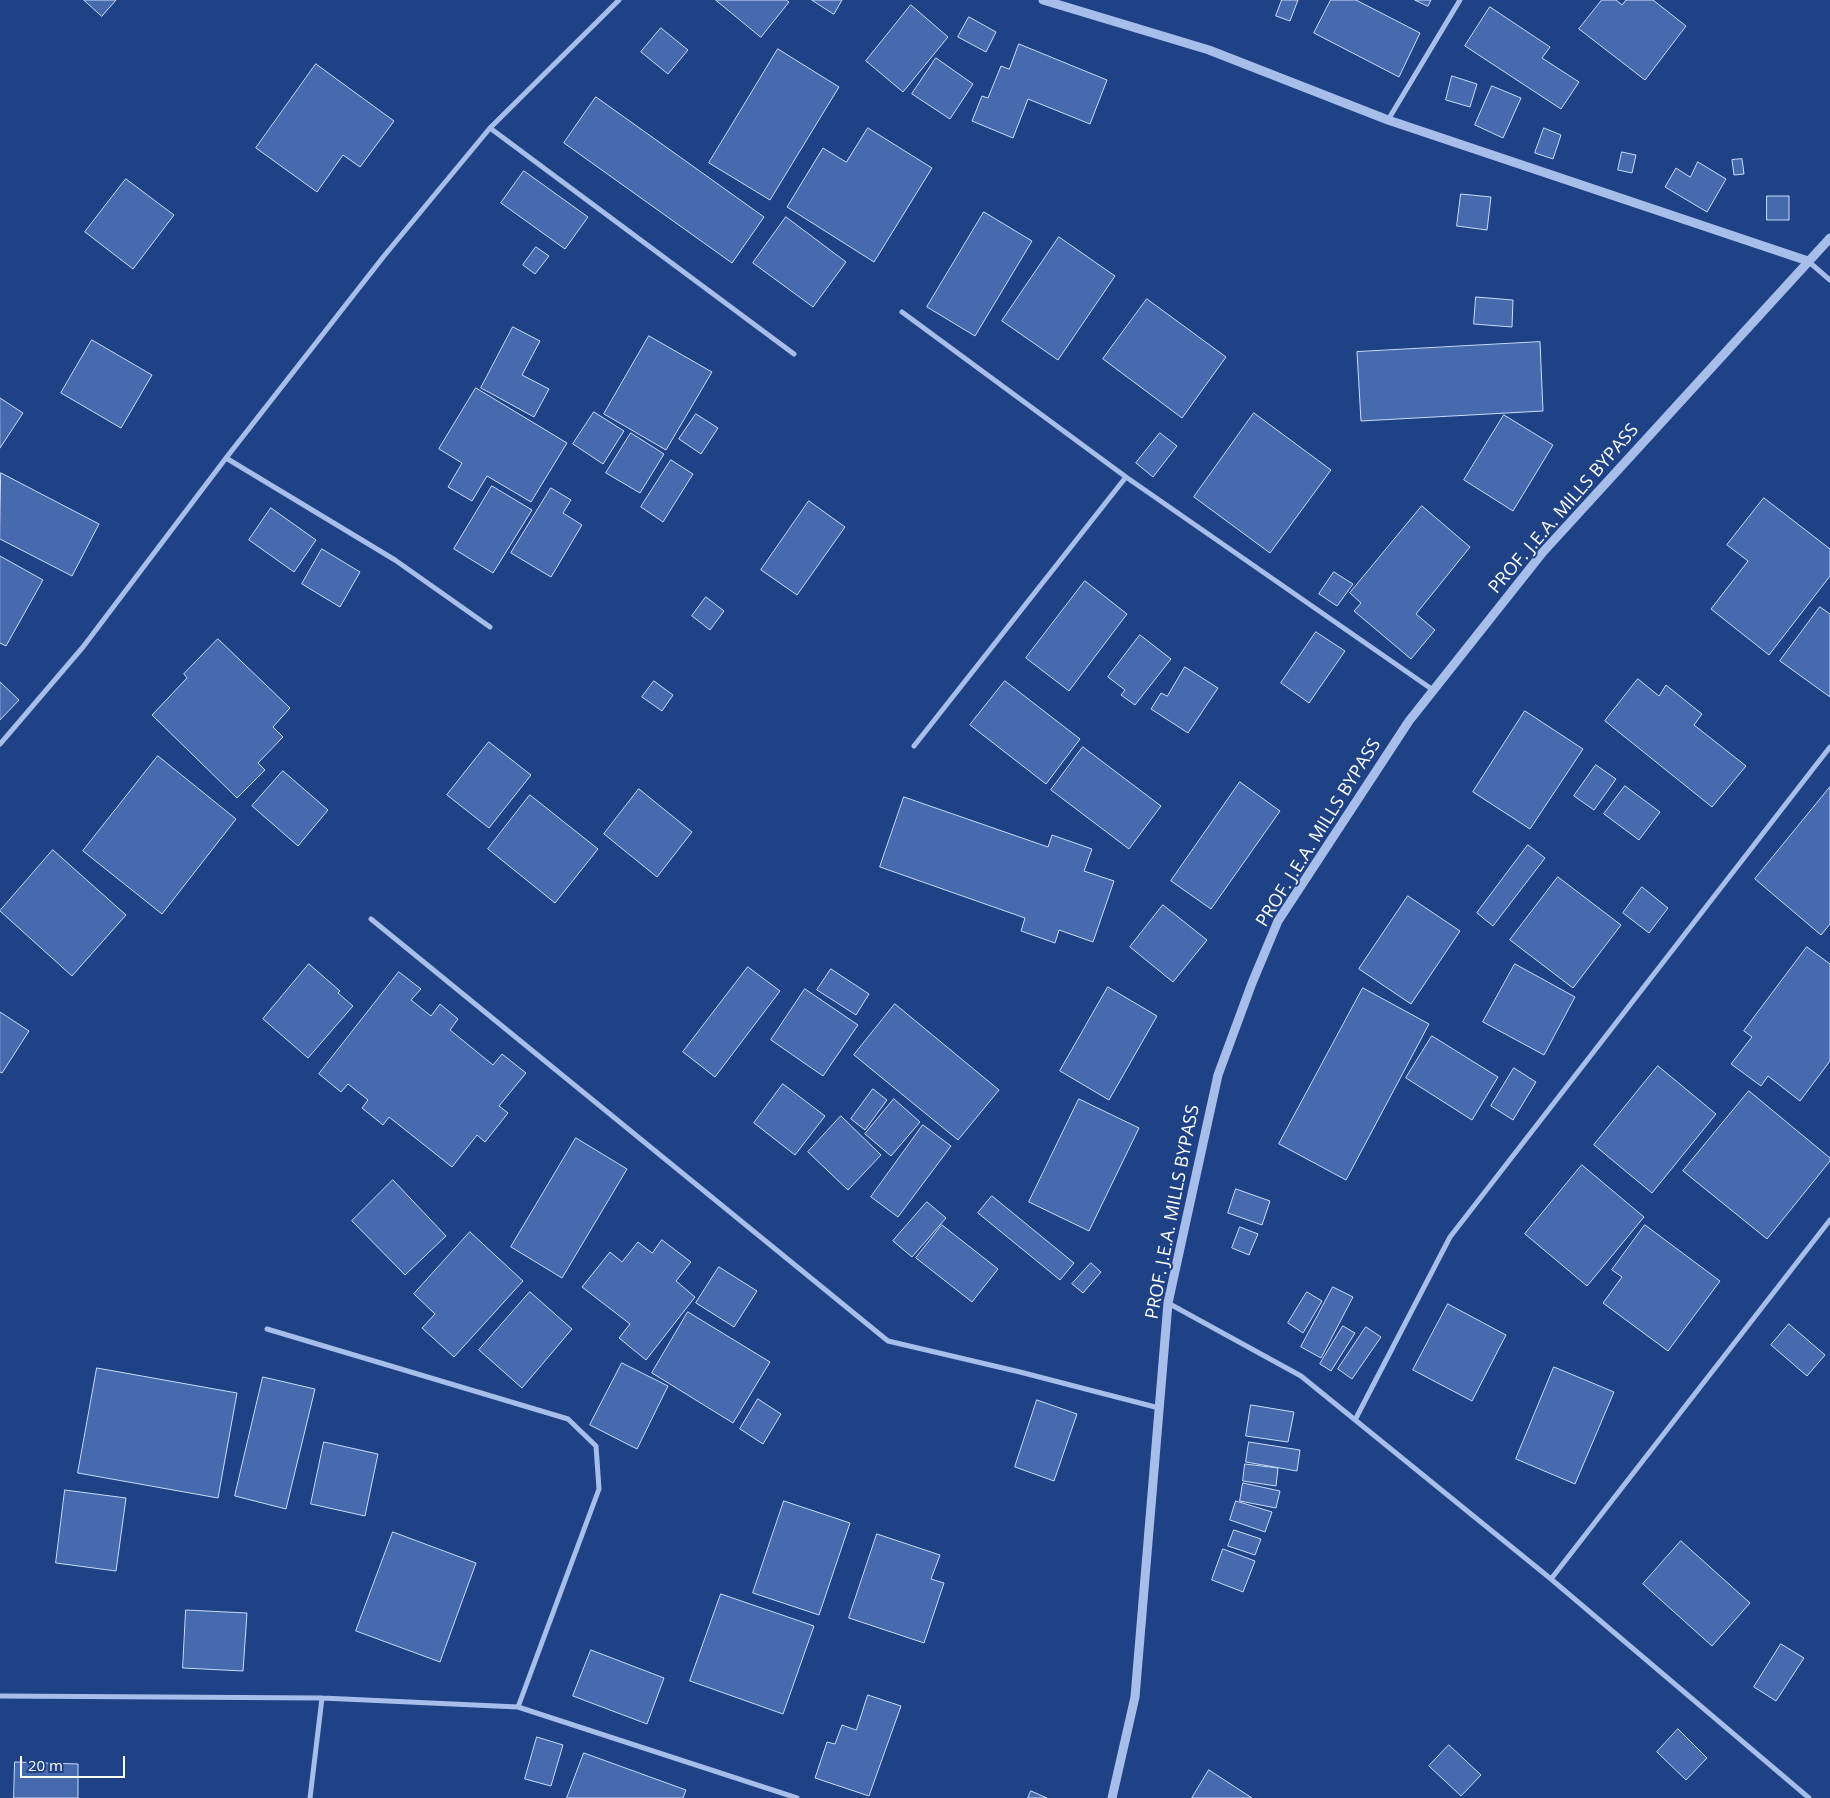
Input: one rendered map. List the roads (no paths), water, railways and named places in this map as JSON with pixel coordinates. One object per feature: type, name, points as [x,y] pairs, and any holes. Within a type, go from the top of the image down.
[{"type":"street","points":[[0,744],[83,647],[226,458],[384,256],[490,128],[619,0]]},
{"type":"street","points":[[1042,0],[1208,50],[1388,120],[1808,261],[1830,280]]},
{"type":"street","points":[[1388,120],[1460,0]]},
{"type":"street","points":[[490,128],[794,354]]},
{"type":"street","name":"PROF. J.E.A. MILLS BYPASS","points":[[1112,1798],[1135,1697],[1168,1303],[1218,1076],[1252,983],[1278,921],[1409,721],[1543,552],[1830,238]]},
{"type":"street","points":[[902,312],[1126,477],[1433,690]]},
{"type":"street","points":[[226,458],[395,560],[490,627]]},
{"type":"street","points":[[914,746],[1126,477]]},
{"type":"street","points":[[1355,1420],[1450,1237],[1830,746]]},
{"type":"street","points":[[371,919],[888,1341],[1020,1372],[1159,1408]]},
{"type":"street","points":[[1551,1579],[1830,1220]]},
{"type":"street","points":[[1168,1303],[1301,1376],[1551,1579],[1809,1798]]},
{"type":"street","points":[[267,1329],[568,1419],[596,1446],[598,1489],[518,1707]]},
{"type":"street","points":[[0,1696],[322,1698],[518,1707],[797,1798]]},
{"type":"street","points":[[310,1798],[322,1698]]}]
